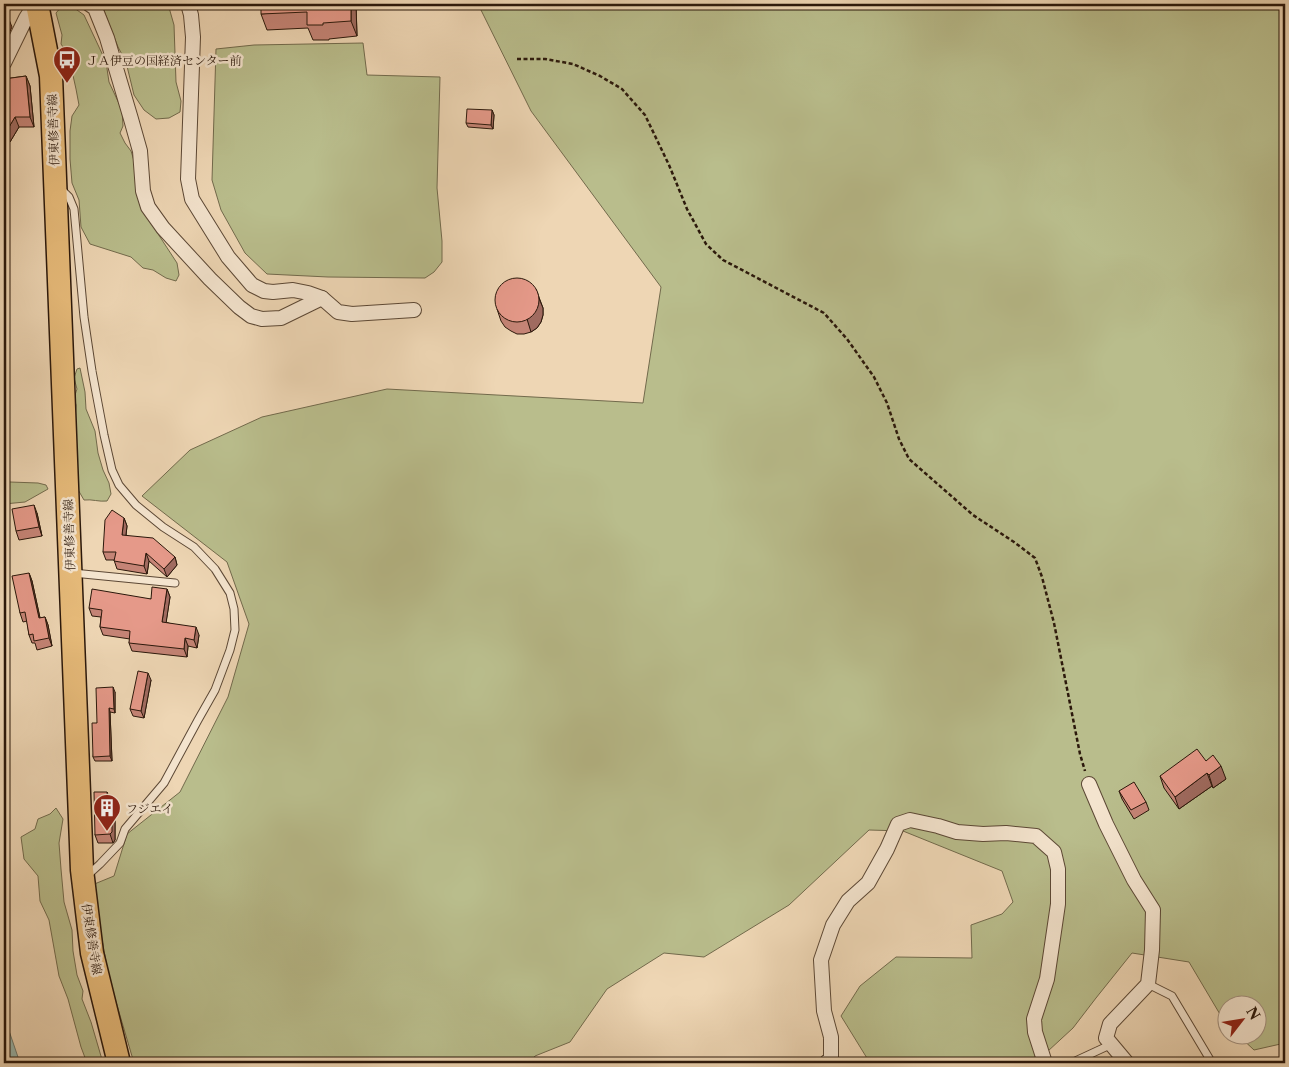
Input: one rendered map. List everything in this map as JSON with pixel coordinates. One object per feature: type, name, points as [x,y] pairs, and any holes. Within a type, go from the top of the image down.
[{"type":"main road","name":"伊東修善寺線","points":[[36,4],[50,76],[83,879],[92,953],[119,1063]]},
{"type":"street","points":[[4,63],[8,42],[36,4]]},
{"type":"street","points":[[89,4],[95,8],[107,38],[131,119],[140,151],[143,191],[148,207],[163,228],[210,279],[251,316],[281,318],[322,298]]},
{"type":"street","points":[[188,4],[193,37],[188,179],[192,199],[228,257],[252,285],[264,291],[293,290],[308,293],[322,298],[338,312],[352,314],[414,310]]},
{"type":"street","points":[[1089,784],[1106,824],[1134,880],[1153,910],[1152,950],[1148,984],[1110,1024],[1106,1038],[1127,1063]]},
{"type":"street","points":[[826,1063],[831,1058],[831,1037],[824,1011],[821,960],[833,925],[848,900],[868,883],[898,824],[910,820],[958,832],[984,834],[1006,832],[1036,836],[1054,852],[1058,869],[1058,904],[1046,979],[1034,1018],[1035,1032],[1045,1063]]},
{"type":"lane","points":[[55,184],[69,197],[74,209],[84,317],[92,371],[104,435],[112,470],[118,485],[136,505],[163,527],[194,547],[215,569],[230,593],[234,609],[235,630],[230,650],[215,690],[164,783],[125,829],[120,843],[83,879]]},
{"type":"lane","points":[[70,573],[175,583]]},
{"type":"lane","points":[[1148,984],[1172,996],[1212,1063]]},
{"type":"lane","points":[[1071,1063],[1112,1044]]},
{"type":"lane","points":[[1005,1063],[1012,1063]]},
{"type":"path","points":[[517,59],[545,59],[573,64],[600,76],[622,90],[645,115],[669,165],[687,210],[706,244],[723,260],[824,313],[847,339],[874,377],[887,403],[899,440],[909,459],[973,515],[1035,558],[1054,623],[1080,754],[1089,784]]},
{"type":"green space","points":[[100,4],[168,4],[174,25],[176,82],[181,101],[180,112],[169,118],[156,119],[144,110],[134,95],[126,62]]},
{"type":"green space","points":[[478,4],[1285,4],[1285,1043],[1254,1050],[1248,1044],[1266,1044],[1266,994],[1216,994],[1216,1008],[1189,962],[1132,953],[1073,1028],[1035,1063],[870,1063],[841,1016],[860,986],[896,957],[972,958],[971,925],[1002,914],[1013,902],[1002,871],[903,831],[869,830],[789,905],[704,957],[664,953],[607,989],[570,1042],[535,1056],[530,1063],[134,1063],[109,978],[92,885],[114,876],[127,834],[180,792],[228,697],[249,624],[227,562],[142,496],[190,450],[262,417],[387,389],[643,403],[661,287],[531,111]]},
{"type":"green space","points":[[70,5],[84,15],[106,62],[109,82],[122,110],[123,126],[120,133],[131,151],[136,167],[139,200],[147,217],[177,263],[179,275],[176,281],[166,278],[153,270],[143,268],[131,257],[90,244],[81,227],[79,200],[72,183],[70,159],[72,116],[79,105],[72,71],[61,44],[62,35],[56,13],[62,6]]},
{"type":"green space","points":[[363,43],[367,75],[440,77],[437,188],[442,262],[434,272],[425,278],[267,274],[245,253],[221,210],[212,180],[216,49],[254,45]]},
{"type":"green space","points":[[80,368],[86,409],[95,431],[98,453],[109,483],[111,494],[107,501],[84,500],[77,488],[73,440],[76,405],[74,398],[77,389],[74,378],[77,369]]},
{"type":"green space","points":[[10,482],[38,483],[46,485],[48,489],[25,502],[4,504],[4,484]]},
{"type":"green space","points":[[56,808],[63,819],[59,843],[61,869],[64,902],[72,930],[77,975],[83,991],[82,999],[103,1063],[87,1063],[68,999],[59,976],[49,920],[40,901],[38,876],[24,859],[21,837],[35,829],[38,819],[50,814]]},
{"type":"water","points":[[4,1000],[6,1022],[20,1063],[4,1063]]},
{"type":"building","points":[[261,4],[351,4],[351,21],[307,25],[307,12],[261,14]]},
{"type":"building","points":[[4,14],[8,17],[4,26]]},
{"type":"building","points":[[26,76],[30,117],[15,117],[6,132],[4,130],[4,79]]},
{"type":"building","points":[[467,109],[492,110],[491,125],[466,123]]},
{"type":"building","points":[[517,278],[529,282],[535,288],[539,300],[535,312],[529,318],[517,322],[505,318],[499,312],[495,300],[499,288],[505,282]]},
{"type":"building","points":[[34,505],[39,527],[16,531],[12,509]]},
{"type":"building","points":[[112,510],[124,518],[122,535],[153,538],[175,557],[164,569],[146,553],[144,566],[114,561],[116,552],[103,552],[105,520]]},
{"type":"building","points":[[29,573],[39,618],[45,617],[49,638],[34,641],[33,634],[29,635],[25,612],[20,613],[12,576]]},
{"type":"building","points":[[152,587],[167,589],[162,622],[196,627],[194,640],[185,638],[184,649],[129,643],[130,631],[100,627],[102,610],[89,608],[92,589],[151,599]]},
{"type":"building","points":[[138,671],[148,673],[141,711],[130,709]]},
{"type":"building","points":[[113,687],[114,709],[109,708],[110,756],[93,757],[92,723],[97,723],[96,688]]},
{"type":"building","points":[[1197,749],[1206,761],[1213,755],[1221,766],[1209,775],[1207,773],[1175,797],[1160,776]]},
{"type":"building","points":[[1134,782],[1146,802],[1131,810],[1119,791]]},
{"type":"building","name":"フジエイ","points":[[94,792],[107,792],[108,813],[112,812],[112,832],[110,834],[95,835]]},
{"type":"place","name":"ＪＡ伊豆の国経済センター前","points":[[67,84]]},
{"type":"place","name":"フジエイ","points":[[107,832]]}]
